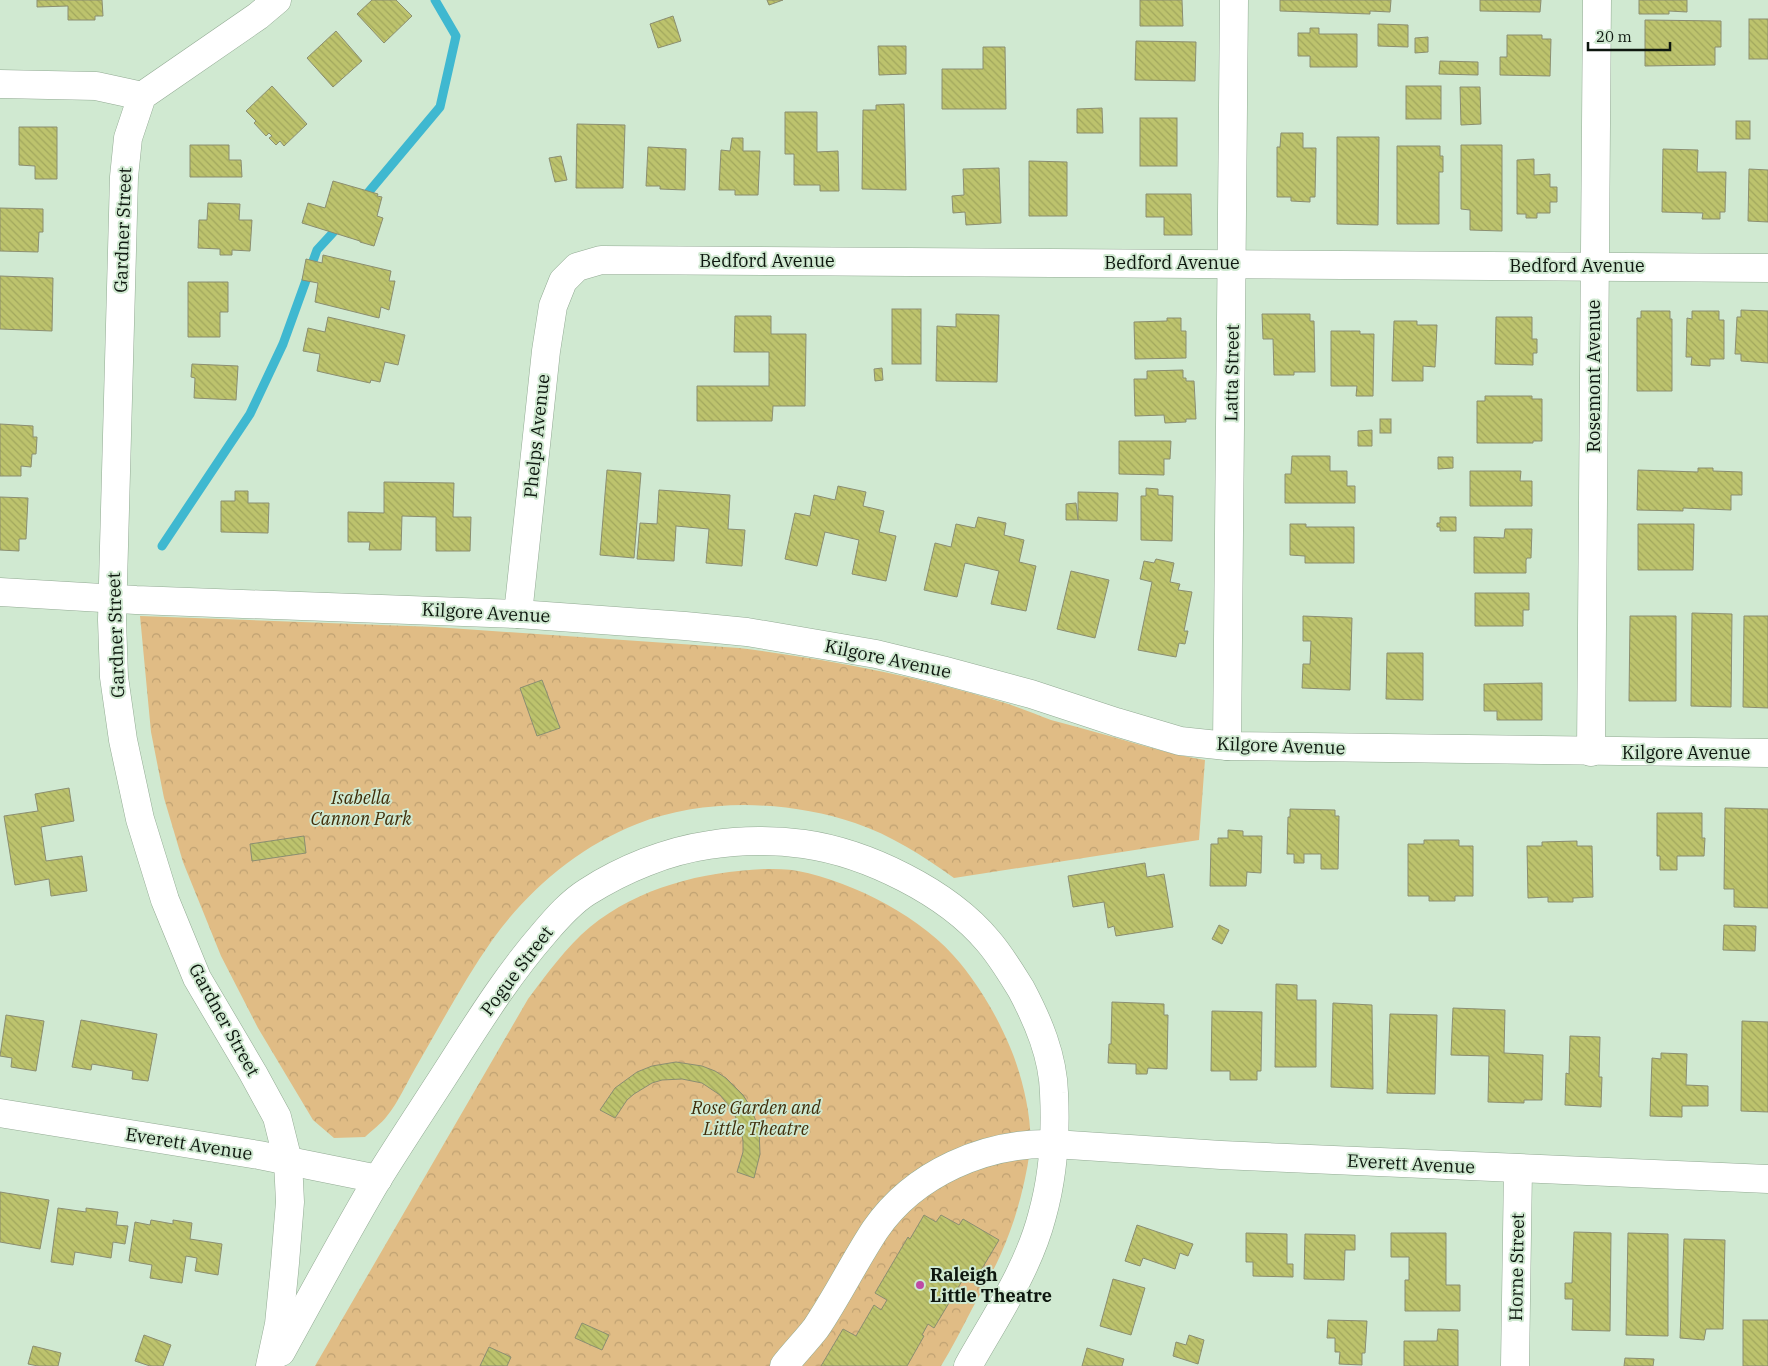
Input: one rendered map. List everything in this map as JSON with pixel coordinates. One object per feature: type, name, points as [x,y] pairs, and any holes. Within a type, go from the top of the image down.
[{"type":"street","points":[[0,84],[96,86],[142,96],[250,22],[277,0]]},
{"type":"street","name":"Latta Street","points":[[1227,746],[1234,0]]},
{"type":"street","name":"Rosemont Avenue","points":[[1591,752],[1597,0]]},
{"type":"street","name":"Gardner Street","points":[[142,96],[128,138],[124,177],[112,598],[114,677],[123,740],[140,819],[165,900],[197,978],[254,1073],[277,1117],[288,1161],[290,1202],[279,1324],[271,1366]]},
{"type":"street","name":"Bedford Avenue","points":[[577,267],[601,260],[1768,268]]},
{"type":"street","name":"Phelps Avenue","points":[[518,614],[546,350],[553,306],[563,281],[577,267]]},
{"type":"street","name":"Kilgore Avenue","points":[[0,592],[518,614],[748,632],[876,654],[1031,694],[1116,722],[1180,740],[1227,746],[1768,753]]},
{"type":"street","name":"Pogue Street","points":[[271,1366],[378,1179],[488,1006],[520,961],[555,920],[583,894],[618,874],[663,856],[708,845],[758,841],[805,844],[840,853],[884,868],[925,889],[962,916],[987,940],[1011,972],[1030,1006],[1044,1040],[1051,1065],[1054,1091],[1054,1144],[1050,1178],[1042,1217],[1013,1287],[968,1366]]},
{"type":"street","name":"Everett Avenue","points":[[0,1113],[288,1161],[378,1179]]},
{"type":"street","name":"Everett Avenue","points":[[784,1366],[815,1329],[876,1229],[908,1194],[945,1169],[986,1152],[1030,1143],[1222,1155],[1768,1179]]},
{"type":"street","name":"Horne Street","points":[[1515,1366],[1518,1169]]},
{"type":"green space","name":"Isabella Cannon Park","points":[[140,616],[435,627],[739,648],[871,669],[937,684],[1008,704],[1051,720],[1164,751],[1205,760],[1199,840],[954,878],[919,854],[868,828],[829,815],[802,810],[774,806],[717,806],[663,816],[637,824],[595,844],[576,857],[557,871],[522,903],[493,939],[472,970],[399,1099],[387,1116],[365,1137],[334,1138],[313,1120],[258,1028],[221,956],[183,862],[164,798],[151,732]]},
{"type":"green space","name":"Rose Garden and Little Theatre","points":[[764,869],[798,871],[842,884],[886,904],[927,931],[960,963],[982,993],[1005,1036],[1014,1058],[1026,1098],[1030,1125],[1030,1150],[1022,1191],[1015,1217],[1000,1256],[941,1366],[315,1366],[528,999],[565,952],[590,927],[609,913],[629,901],[650,892],[695,878]]},
{"type":"building","points":[[37,0],[102,0],[103,16],[95,16],[95,20],[68,20],[68,6],[37,7]]},
{"type":"building","points":[[372,0],[396,0],[412,16],[384,43],[357,14]]},
{"type":"building","points":[[767,0],[783,0],[769,5]]},
{"type":"building","points":[[1140,0],[1182,0],[1183,26],[1140,26]]},
{"type":"building","points":[[1280,0],[1391,0],[1390,12],[1370,11],[1370,14],[1280,11]]},
{"type":"building","points":[[1480,0],[1541,0],[1540,12],[1480,11]]},
{"type":"building","points":[[1639,0],[1687,0],[1687,12],[1669,11],[1669,14],[1639,14]]},
{"type":"building","points":[[673,16],[681,41],[658,48],[650,24]]},
{"type":"building","points":[[1749,19],[1768,19],[1768,59],[1749,59]]},
{"type":"building","points":[[1645,20],[1721,21],[1721,47],[1715,47],[1715,65],[1645,66]]},
{"type":"building","points":[[1378,24],[1408,25],[1408,47],[1378,46]]},
{"type":"building","points":[[1310,28],[1319,28],[1319,34],[1357,34],[1357,67],[1310,67],[1310,56],[1298,56],[1298,33],[1310,33]]},
{"type":"building","points":[[336,31],[362,61],[333,87],[307,58]]},
{"type":"building","points":[[1507,35],[1542,35],[1542,39],[1551,39],[1550,76],[1500,75],[1500,57],[1507,57]]},
{"type":"building","points":[[1428,37],[1428,52],[1415,53],[1415,38]]},
{"type":"building","points":[[1136,41],[1196,42],[1195,81],[1135,80]]},
{"type":"building","points":[[878,46],[906,46],[906,74],[879,75]]},
{"type":"building","points":[[983,47],[1005,47],[1006,109],[942,109],[942,69],[983,69]]},
{"type":"building","points":[[1440,61],[1478,62],[1478,75],[1439,74]]},
{"type":"building","points":[[272,86],[307,124],[284,146],[280,141],[276,145],[269,138],[272,136],[269,133],[266,136],[254,123],[256,121],[246,111]]},
{"type":"building","points":[[1406,86],[1441,86],[1441,119],[1406,119]]},
{"type":"building","points":[[1460,87],[1480,87],[1481,124],[1461,125]]},
{"type":"building","points":[[904,104],[906,190],[862,189],[863,110],[876,110],[876,105]]},
{"type":"building","points":[[1102,108],[1103,133],[1077,133],[1077,109]]},
{"type":"building","points":[[785,112],[817,112],[817,152],[838,151],[839,191],[820,191],[820,185],[794,185],[794,154],[785,154]]},
{"type":"building","points":[[1140,118],[1177,118],[1177,166],[1140,166]]},
{"type":"building","points":[[1736,121],[1750,121],[1750,139],[1736,139]]},
{"type":"building","points":[[577,124],[625,125],[623,188],[576,188]]},
{"type":"building","points":[[19,127],[57,127],[57,179],[35,179],[35,166],[19,165]]},
{"type":"building","points":[[1281,133],[1303,133],[1303,148],[1316,148],[1315,197],[1310,197],[1310,202],[1291,201],[1291,197],[1277,197],[1277,147],[1280,147]]},
{"type":"building","points":[[1337,137],[1379,137],[1378,225],[1337,224]]},
{"type":"building","points":[[732,138],[743,138],[743,151],[760,151],[758,195],[735,195],[735,190],[719,190],[721,150],[730,151]]},
{"type":"building","points":[[190,145],[229,145],[229,160],[241,160],[242,177],[190,177]]},
{"type":"building","points":[[1461,145],[1502,145],[1502,231],[1470,230],[1470,210],[1461,209]]},
{"type":"building","points":[[1397,146],[1440,146],[1440,156],[1443,156],[1443,172],[1439,172],[1439,224],[1397,224]]},
{"type":"building","points":[[648,147],[686,149],[685,190],[660,189],[660,186],[646,186]]},
{"type":"building","points":[[1663,149],[1698,150],[1697,172],[1726,172],[1725,212],[1720,212],[1720,219],[1702,219],[1703,213],[1662,212]]},
{"type":"building","points":[[561,156],[567,180],[555,182],[549,158]]},
{"type":"building","points":[[1534,159],[1534,175],[1550,174],[1550,187],[1557,187],[1557,202],[1550,202],[1550,213],[1537,213],[1537,218],[1526,218],[1526,214],[1517,214],[1517,160]]},
{"type":"building","points":[[1029,161],[1067,162],[1067,216],[1029,216]]},
{"type":"building","points":[[999,168],[1001,223],[966,225],[965,212],[953,213],[952,196],[964,195],[963,169]]},
{"type":"building","points":[[1749,169],[1768,170],[1768,222],[1748,221]]},
{"type":"building","points":[[333,181],[378,194],[377,196],[382,197],[377,216],[383,218],[374,246],[302,223],[308,203],[325,208]]},
{"type":"building","points":[[1146,194],[1191,194],[1192,235],[1164,235],[1164,217],[1146,217]]},
{"type":"building","points":[[208,203],[240,204],[239,220],[252,220],[250,251],[232,250],[232,255],[220,255],[220,249],[198,248],[199,220],[207,220]]},
{"type":"building","points":[[0,208],[43,209],[43,232],[39,232],[38,252],[0,251]]},
{"type":"building","points":[[323,255],[391,271],[389,281],[395,281],[389,310],[381,307],[379,318],[315,302],[318,283],[302,280],[306,259],[322,263]]},
{"type":"building","points":[[0,276],[53,278],[52,331],[0,329]]},
{"type":"building","points":[[188,282],[228,282],[228,312],[220,312],[220,337],[188,337]]},
{"type":"building","points":[[892,309],[921,309],[921,364],[892,364]]},
{"type":"building","points":[[1741,310],[1768,311],[1768,363],[1741,361],[1741,354],[1735,354],[1737,317],[1741,317]]},
{"type":"building","points":[[1641,311],[1670,311],[1670,319],[1672,319],[1672,391],[1637,391],[1637,318],[1641,318]]},
{"type":"building","points":[[1692,311],[1719,311],[1719,320],[1724,320],[1724,359],[1710,359],[1710,366],[1691,365],[1692,357],[1686,357],[1687,318],[1692,319]]},
{"type":"building","points":[[956,314],[999,315],[997,382],[936,381],[937,326],[956,327]]},
{"type":"building","points":[[1262,314],[1310,314],[1310,321],[1314,321],[1315,372],[1294,372],[1294,375],[1274,375],[1273,339],[1263,339]]},
{"type":"building","points":[[735,316],[771,316],[771,334],[806,334],[805,406],[773,406],[772,421],[697,421],[697,386],[769,386],[769,352],[734,352]]},
{"type":"building","points":[[328,317],[405,335],[398,365],[385,362],[380,382],[371,380],[370,383],[317,371],[320,354],[303,351],[308,328],[325,332]]},
{"type":"building","points":[[1496,317],[1532,317],[1532,339],[1537,339],[1537,353],[1533,353],[1533,365],[1495,364]]},
{"type":"building","points":[[1167,318],[1181,318],[1181,331],[1186,331],[1186,358],[1135,359],[1134,322],[1167,321]]},
{"type":"building","points":[[1394,321],[1417,321],[1417,325],[1437,325],[1435,367],[1423,366],[1423,381],[1392,381]]},
{"type":"building","points":[[1331,331],[1360,331],[1360,334],[1374,334],[1373,396],[1356,396],[1357,386],[1331,386]]},
{"type":"building","points":[[192,364],[238,366],[236,400],[194,398],[195,378],[191,377]]},
{"type":"building","points":[[882,368],[883,380],[875,381],[874,369]]},
{"type":"building","points":[[1183,370],[1183,378],[1186,378],[1186,381],[1194,381],[1196,419],[1186,419],[1186,422],[1165,423],[1164,415],[1135,416],[1134,379],[1147,379],[1147,371]]},
{"type":"building","points":[[1485,396],[1532,396],[1532,399],[1542,399],[1542,441],[1533,441],[1533,443],[1477,443],[1477,401],[1485,401]]},
{"type":"building","points":[[1380,419],[1391,419],[1391,433],[1380,433]]},
{"type":"building","points":[[0,424],[33,426],[33,437],[37,437],[36,454],[32,454],[31,467],[21,466],[21,476],[0,476]]},
{"type":"building","points":[[1372,430],[1372,446],[1358,446],[1358,431]]},
{"type":"building","points":[[1119,441],[1171,441],[1170,459],[1164,459],[1164,475],[1119,474]]},
{"type":"building","points":[[1292,456],[1330,456],[1330,471],[1347,471],[1347,486],[1355,486],[1355,503],[1285,503],[1285,474],[1291,474]]},
{"type":"building","points":[[1438,457],[1453,457],[1453,468],[1438,469]]},
{"type":"building","points":[[1698,468],[1713,468],[1713,471],[1742,472],[1742,495],[1731,495],[1731,510],[1683,508],[1683,511],[1637,510],[1638,470],[1698,472]]},
{"type":"building","points":[[607,470],[641,473],[634,558],[600,555]]},
{"type":"building","points":[[1470,471],[1521,471],[1520,481],[1532,481],[1532,506],[1470,506]]},
{"type":"building","points":[[384,482],[454,483],[453,517],[471,517],[470,551],[436,551],[436,517],[402,516],[401,550],[369,550],[370,542],[348,542],[348,512],[384,513]]},
{"type":"building","points":[[838,486],[866,492],[863,506],[884,511],[879,532],[896,536],[886,581],[852,574],[859,540],[825,532],[817,566],[785,559],[795,513],[810,516],[814,495],[835,500]]},
{"type":"building","points":[[1146,488],[1158,489],[1158,495],[1173,496],[1172,541],[1141,540],[1141,496],[1146,496]]},
{"type":"building","points":[[659,490],[730,495],[728,529],[745,530],[742,566],[706,563],[709,529],[676,526],[674,561],[637,559],[640,523],[657,524]]},
{"type":"building","points":[[235,491],[248,491],[248,503],[269,503],[268,533],[221,532],[221,501],[235,501]]},
{"type":"building","points":[[1078,492],[1118,493],[1117,521],[1078,520]]},
{"type":"building","points":[[0,497],[28,498],[26,539],[19,539],[19,551],[0,550]]},
{"type":"building","points":[[1076,503],[1078,520],[1066,520],[1066,504]]},
{"type":"building","points":[[978,517],[1006,523],[1004,535],[1024,540],[1019,562],[1036,566],[1026,611],[991,604],[999,571],[965,563],[957,597],[924,590],[935,543],[951,547],[956,524],[975,528]]},
{"type":"building","points":[[1440,517],[1456,517],[1456,531],[1440,531],[1437,523],[1440,523]]},
{"type":"building","points":[[1290,524],[1306,524],[1306,527],[1354,527],[1354,563],[1305,563],[1305,556],[1290,555]]},
{"type":"building","points":[[1638,524],[1694,524],[1693,570],[1638,570]]},
{"type":"building","points":[[1505,529],[1532,529],[1531,558],[1526,560],[1526,573],[1474,573],[1474,537],[1504,538]]},
{"type":"building","points":[[1156,559],[1174,563],[1170,582],[1180,584],[1178,590],[1192,592],[1184,631],[1188,631],[1185,644],[1179,643],[1176,657],[1138,650],[1152,582],[1140,579],[1144,561],[1154,563]]},
{"type":"building","points":[[1071,571],[1109,580],[1095,638],[1057,629]]},
{"type":"building","points":[[1475,593],[1529,593],[1529,610],[1523,610],[1523,626],[1475,626]]},
{"type":"building","points":[[1692,613],[1732,614],[1731,707],[1691,706]]},
{"type":"building","points":[[1303,616],[1352,618],[1350,690],[1302,688],[1303,664],[1310,664],[1311,641],[1303,641]]},
{"type":"building","points":[[1630,616],[1676,616],[1676,701],[1629,701]]},
{"type":"building","points":[[1744,616],[1768,616],[1768,708],[1743,707]]},
{"type":"building","points":[[1387,653],[1423,653],[1423,700],[1386,699]]},
{"type":"building","points":[[542,680],[560,728],[537,736],[520,688]]},
{"type":"building","points":[[1542,683],[1542,720],[1497,720],[1497,711],[1484,711],[1484,684]]},
{"type":"building","points":[[69,788],[74,821],[41,827],[46,861],[82,856],[87,891],[51,896],[49,879],[15,885],[4,816],[38,811],[35,794]]},
{"type":"building","points":[[1725,808],[1768,809],[1768,908],[1734,907],[1734,889],[1724,889]]},
{"type":"building","points":[[1290,809],[1335,810],[1335,816],[1339,816],[1338,869],[1321,869],[1321,854],[1304,854],[1304,863],[1294,863],[1294,854],[1287,854]]},
{"type":"building","points":[[1657,813],[1702,813],[1702,838],[1705,838],[1704,856],[1677,856],[1677,870],[1660,870],[1660,856],[1657,856]]},
{"type":"building","points":[[1228,830],[1243,831],[1243,836],[1262,836],[1261,873],[1247,872],[1246,886],[1210,886],[1211,844],[1218,844],[1218,838],[1228,838]]},
{"type":"building","points":[[304,836],[306,853],[252,861],[250,844]]},
{"type":"building","points":[[1424,840],[1459,840],[1459,846],[1473,846],[1473,896],[1455,896],[1455,901],[1429,901],[1429,896],[1408,896],[1408,844],[1424,844]]},
{"type":"building","points":[[1577,841],[1577,846],[1592,846],[1593,897],[1573,898],[1573,902],[1548,902],[1548,897],[1528,898],[1527,846],[1542,846],[1542,842]]},
{"type":"building","points":[[1145,863],[1147,877],[1164,874],[1173,927],[1116,936],[1114,926],[1108,928],[1104,902],[1073,907],[1068,876]]},
{"type":"building","points":[[1219,925],[1229,930],[1222,944],[1212,939]]},
{"type":"building","points":[[1724,925],[1756,926],[1755,951],[1723,950]]},
{"type":"building","points":[[1276,984],[1297,985],[1297,1000],[1316,1000],[1316,1067],[1275,1067]]},
{"type":"building","points":[[1112,1002],[1164,1004],[1164,1015],[1168,1015],[1167,1069],[1148,1068],[1147,1074],[1136,1074],[1136,1064],[1108,1063],[1109,1044],[1111,1044]]},
{"type":"building","points":[[1333,1003],[1372,1005],[1373,1089],[1331,1087]]},
{"type":"building","points":[[1453,1008],[1505,1010],[1504,1053],[1543,1055],[1542,1100],[1524,1100],[1524,1103],[1488,1102],[1489,1056],[1451,1055]]},
{"type":"building","points":[[1212,1011],[1262,1012],[1261,1071],[1257,1071],[1257,1080],[1230,1080],[1230,1071],[1211,1071]]},
{"type":"building","points":[[1390,1014],[1437,1015],[1435,1094],[1387,1093]]},
{"type":"building","points":[[6,1015],[44,1021],[36,1071],[11,1067],[12,1058],[0,1056]]},
{"type":"building","points":[[81,1020],[157,1034],[148,1081],[132,1079],[133,1071],[92,1064],[91,1070],[72,1067]]},
{"type":"building","points":[[1742,1021],[1768,1022],[1768,1112],[1741,1111]]},
{"type":"building","points":[[1570,1036],[1600,1037],[1599,1077],[1602,1077],[1601,1107],[1565,1105],[1566,1073],[1569,1074]]},
{"type":"building","points":[[1661,1053],[1687,1054],[1686,1085],[1708,1086],[1708,1106],[1682,1106],[1682,1117],[1650,1116],[1652,1058],[1661,1059]]},
{"type":"building","points":[[676,1062],[702,1066],[715,1071],[726,1078],[743,1095],[750,1106],[759,1129],[760,1154],[754,1178],[737,1172],[743,1152],[743,1141],[741,1130],[733,1111],[720,1095],[702,1083],[682,1079],[662,1080],[652,1083],[634,1094],[627,1100],[615,1118],[600,1110],[615,1088],[637,1072],[652,1066]]},
{"type":"building","points":[[0,1192],[49,1200],[40,1249],[0,1242]]},
{"type":"building","points":[[58,1208],[86,1212],[86,1208],[118,1212],[116,1225],[128,1226],[125,1244],[113,1242],[111,1258],[75,1252],[73,1265],[51,1262]]},
{"type":"building","name":"Raleigh Little Theatre","points":[[924,1215],[936,1222],[941,1215],[959,1225],[963,1219],[999,1240],[977,1277],[968,1271],[934,1328],[928,1324],[922,1335],[924,1336],[907,1366],[821,1366],[843,1329],[856,1336],[874,1305],[881,1310],[887,1300],[875,1293],[908,1237],[910,1239]]},
{"type":"building","points":[[151,1220],[173,1224],[173,1220],[192,1223],[190,1239],[222,1244],[218,1275],[195,1271],[197,1258],[186,1256],[182,1283],[150,1278],[152,1265],[129,1261],[135,1222],[150,1225]]},
{"type":"building","points":[[1137,1225],[1193,1244],[1188,1256],[1180,1253],[1175,1269],[1143,1258],[1140,1266],[1125,1261]]},
{"type":"building","points":[[1574,1232],[1611,1233],[1610,1331],[1572,1330],[1573,1299],[1565,1299],[1565,1283],[1572,1283]]},
{"type":"building","points":[[1246,1233],[1287,1234],[1287,1264],[1293,1264],[1293,1277],[1253,1276],[1253,1262],[1246,1262]]},
{"type":"building","points":[[1391,1233],[1446,1233],[1446,1285],[1460,1285],[1460,1311],[1405,1311],[1405,1280],[1409,1280],[1409,1257],[1391,1257]]},
{"type":"building","points":[[1628,1233],[1668,1234],[1668,1336],[1626,1335]]},
{"type":"building","points":[[1305,1234],[1355,1235],[1355,1250],[1345,1250],[1344,1280],[1304,1279]]},
{"type":"building","points":[[1684,1239],[1725,1240],[1723,1329],[1706,1329],[1704,1340],[1680,1338]]},
{"type":"building","points":[[1113,1279],[1145,1288],[1131,1335],[1100,1326]]},
{"type":"building","points":[[1328,1320],[1367,1321],[1365,1353],[1362,1353],[1362,1365],[1339,1364],[1340,1352],[1335,1352],[1335,1338],[1327,1338]]},
{"type":"building","points":[[1743,1320],[1768,1320],[1768,1366],[1743,1366]]},
{"type":"building","points":[[582,1323],[609,1335],[602,1350],[575,1338]]},
{"type":"building","points":[[1438,1329],[1458,1330],[1458,1366],[1404,1366],[1404,1341],[1437,1341]]},
{"type":"building","points":[[144,1335],[171,1345],[163,1366],[150,1366],[135,1361]]},
{"type":"building","points":[[1189,1335],[1204,1340],[1198,1364],[1173,1356],[1176,1342],[1186,1345]]},
{"type":"building","points":[[33,1346],[61,1353],[58,1366],[28,1364]]},
{"type":"building","points":[[489,1347],[511,1357],[507,1366],[480,1366]]},
{"type":"building","points":[[1087,1348],[1124,1359],[1122,1366],[1082,1366]]},
{"type":"building","points":[[1625,1358],[1654,1359],[1653,1366],[1624,1366]]},
{"type":"waterway","points":[[362,200],[440,107],[456,36],[435,0]]},
{"type":"waterway","points":[[162,546],[250,414],[283,344],[317,250],[340,225]]},
{"type":"place","name":"Raleigh Little Theatre","points":[[920,1285]]}]
